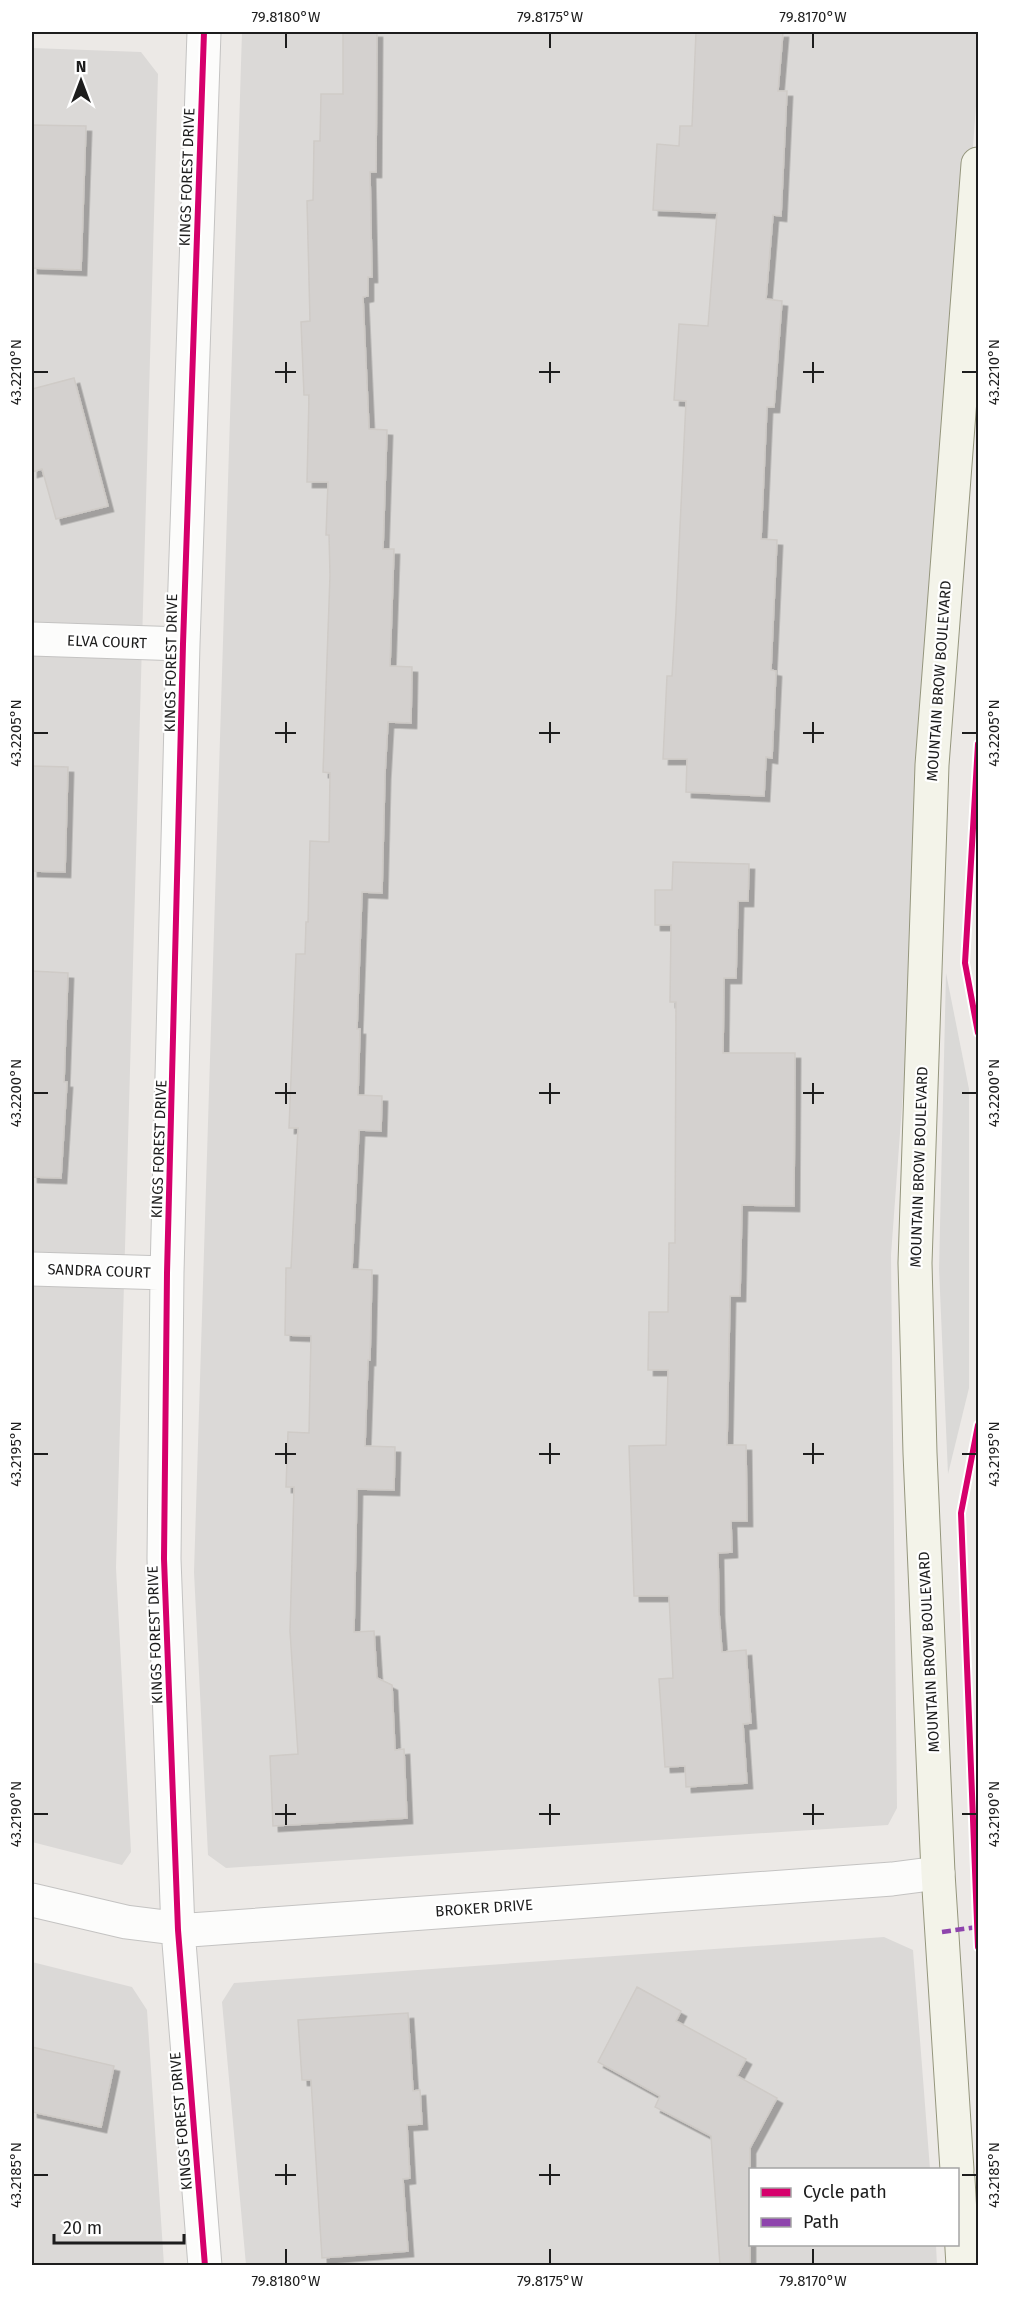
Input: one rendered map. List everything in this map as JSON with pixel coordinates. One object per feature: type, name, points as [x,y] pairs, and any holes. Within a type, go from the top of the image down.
[{"type":"main road","name":"MOUNTAIN BROW BOULEVARD","points":[[957,2168],[938,1873],[920,1453],[915,1263],[932,765],[978,164]]},
{"type":"main road","points":[[959,2208],[963,2265]]},
{"type":"street","name":"KINGS FOREST DRIVE","points":[[204,32],[183,644],[167,1273],[164,1559],[178,1929],[205,2265]]},
{"type":"street","name":"ELVA COURT","points":[[32,639],[183,644]]},
{"type":"street","name":"SANDRA COURT","points":[[32,1269],[167,1273]]},
{"type":"street","name":"BROKER DRIVE","points":[[32,1900],[126,1922],[178,1929],[880,1880],[938,1873]]},
{"type":"shaded area","points":[[242,32],[978,32],[978,79],[891,1255],[897,1808],[888,1825],[226,1868],[208,1855],[194,1572]]},
{"type":"shaded area","points":[[32,48],[141,52],[158,74],[116,1568],[131,1852],[122,1865],[32,1842]]},
{"type":"shaded area","points":[[946,973],[969,1089],[969,1388],[948,1474],[939,1269]]},
{"type":"shaded area","points":[[884,1937],[913,1950],[930,2168],[749,2168],[749,2246],[936,2246],[937,2265],[246,2265],[222,2002],[234,1983]]},
{"type":"shaded area","points":[[32,1962],[132,1987],[147,2010],[164,2265],[32,2265]]},
{"type":"building","points":[[343,32],[377,32],[376,172],[370,172],[372,277],[368,277],[368,296],[363,297],[369,429],[387,430],[383,549],[394,549],[390,666],[412,667],[411,723],[388,722],[382,893],[362,892],[357,1029],[360,1029],[358,1095],[382,1096],[381,1131],[359,1130],[352,1269],[372,1270],[365,1446],[395,1447],[394,1490],[357,1489],[354,1632],[374,1631],[377,1678],[392,1685],[395,1750],[404,1749],[407,1818],[273,1826],[270,1756],[298,1754],[290,1631],[294,1487],[286,1487],[288,1432],[309,1433],[311,1336],[285,1335],[286,1268],[291,1268],[298,1128],[289,1128],[296,954],[305,954],[310,841],[329,842],[330,773],[323,772],[330,575],[329,535],[326,535],[328,482],[307,482],[309,395],[304,395],[301,322],[310,321],[307,201],[313,200],[314,141],[320,141],[321,94],[343,94]]},
{"type":"building","points":[[696,32],[783,32],[778,91],[787,91],[781,216],[773,215],[766,299],[782,301],[774,407],[767,407],[761,539],[777,540],[771,670],[776,671],[772,758],[766,757],[764,796],[686,792],[687,759],[663,759],[667,676],[672,676],[686,401],[674,400],[679,324],[708,326],[717,213],[653,210],[657,144],[679,146],[680,126],[692,126]]},
{"type":"building","points":[[32,125],[86,126],[81,270],[32,268]]},
{"type":"building","points":[[74,378],[108,506],[56,519],[42,469],[32,472],[32,389]]},
{"type":"building","points":[[32,766],[68,767],[65,872],[32,871]]},
{"type":"building","points":[[673,862],[749,864],[748,901],[738,901],[736,978],[724,978],[723,1053],[795,1053],[794,1206],[742,1205],[740,1296],[730,1296],[727,1445],[746,1445],[747,1521],[731,1521],[732,1552],[718,1553],[719,1612],[722,1652],[746,1650],[751,1723],[743,1724],[747,1783],[686,1787],[685,1766],[665,1767],[659,1679],[673,1678],[669,1596],[634,1596],[629,1446],[666,1445],[668,1370],[648,1370],[649,1312],[668,1312],[669,1243],[675,1243],[676,1002],[670,1002],[671,925],[655,925],[655,890],[672,890]]},
{"type":"building","points":[[32,971],[68,973],[64,1082],[67,1082],[61,1178],[32,1177]]},
{"type":"building","points":[[637,1987],[681,2011],[676,2021],[746,2059],[737,2076],[777,2098],[750,2148],[750,2265],[720,2265],[711,2136],[655,2107],[660,2096],[598,2062]]},
{"type":"building","points":[[408,2013],[413,2091],[420,2090],[422,2124],[407,2125],[410,2178],[403,2179],[408,2251],[322,2258],[311,2080],[302,2080],[298,2020]]},
{"type":"building","points":[[32,2047],[114,2066],[101,2127],[32,2112]]},
{"type":"marked path","points":[[942,1932],[977,1927]]},
{"type":"cycle path","points":[[204,32],[183,644],[167,1273],[164,1559],[178,1930],[205,2266]]},
{"type":"cycle path","points":[[978,744],[965,963],[978,1033]]},
{"type":"cycle path","points":[[978,1425],[961,1513],[978,1947]]}]
